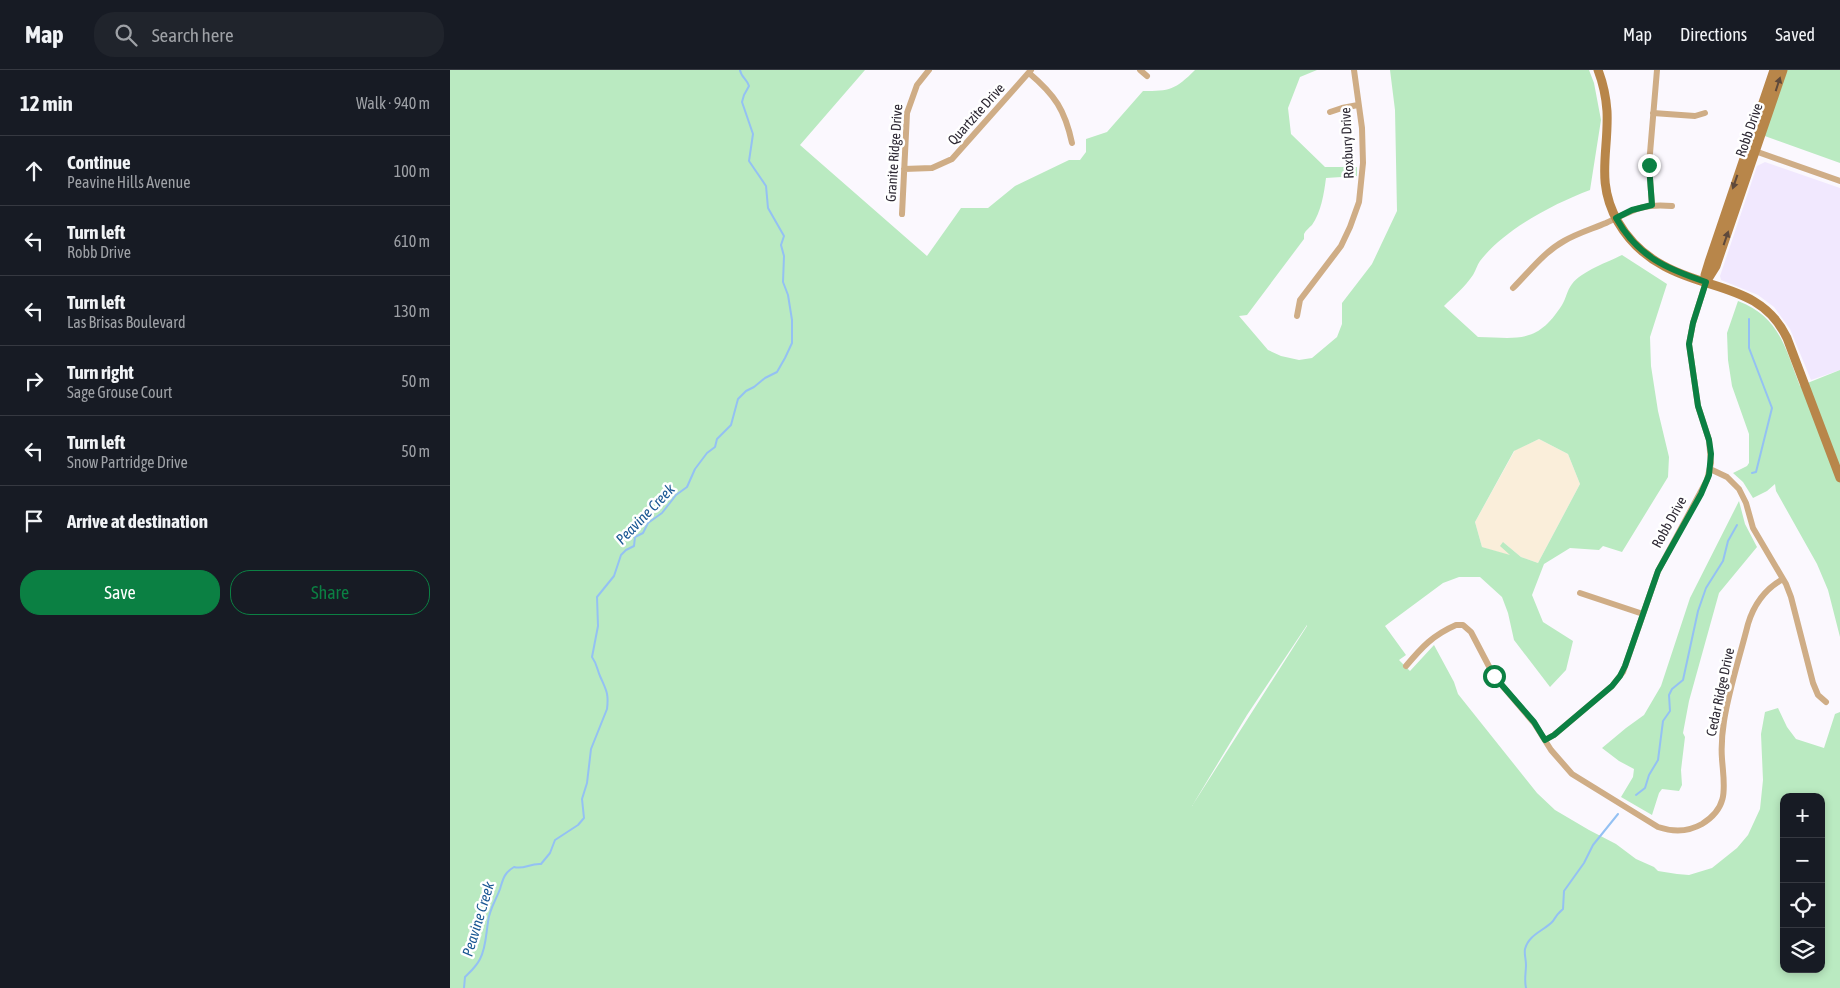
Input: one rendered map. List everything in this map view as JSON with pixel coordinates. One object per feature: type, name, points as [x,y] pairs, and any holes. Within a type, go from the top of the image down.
[{"type":"street","name":"Granite Ridge Drive","points":[[902,214],[906,123],[910,102],[917,85],[929,70]]},
{"type":"street","points":[[1140,70],[1147,76]]},
{"type":"street","name":"Roxbury Drive","points":[[1297,316],[1300,300],[1341,246],[1359,202],[1363,163],[1362,128],[1354,70]]},
{"type":"street","points":[[1598,70],[1604,89],[1607,110],[1604,180],[1616,218],[1633,242],[1654,260],[1675,271],[1753,299],[1778,322],[1787,338],[1840,478]]},
{"type":"street","points":[[1652,205],[1649,165],[1657,70]]},
{"type":"street","name":"Robb Drive","points":[[1706,282],[1708,262],[1774,70]]},
{"type":"street","name":"Robb Drive","points":[[1545,740],[1554,735],[1617,681],[1625,666],[1658,571],[1701,494],[1710,470],[1711,454],[1709,440],[1698,406],[1689,344],[1693,323],[1706,282],[1716,266],[1783,70]]},
{"type":"street","name":"Quartzite Drive","points":[[904,168],[932,168],[952,159],[1030,71]]},
{"type":"street","points":[[1030,71],[1058,102],[1065,116],[1072,144]]},
{"type":"street","points":[[1330,112],[1358,105]]},
{"type":"street","points":[[1653,113],[1695,116],[1705,114]]},
{"type":"street","points":[[1747,148],[1840,181]]},
{"type":"street","points":[[1513,288],[1557,245],[1632,210],[1652,205],[1672,206]]},
{"type":"street","points":[[1710,470],[1727,477],[1739,489],[1746,503],[1753,528],[1783,579],[1791,597],[1813,683],[1818,695],[1826,702]]},
{"type":"street","name":"Cedar Ridge Drive","points":[[1406,666],[1429,640],[1452,626],[1463,625],[1471,632],[1494,676],[1534,722],[1555,755],[1577,778],[1658,827],[1672,831],[1693,828],[1705,822],[1722,801],[1725,789],[1722,746],[1724,720],[1748,624],[1759,600],[1773,585],[1783,579]]},
{"type":"street","points":[[1580,593],[1643,614]]},
{"type":"shaded area","points":[[1765,162],[1840,188],[1840,370],[1811,380],[1790,329],[1774,307],[1758,295],[1721,280],[1720,276],[1757,166]]},
{"type":"shaded area","points":[[1539,439],[1568,454],[1580,484],[1538,563],[1521,557],[1503,542],[1511,556],[1482,547],[1475,522],[1515,450]]},
{"type":"green space","points":[[450,70],[865,70],[800,145],[927,256],[961,208],[988,208],[1015,186],[1069,160],[1080,160],[1086,152],[1086,139],[1107,132],[1143,91],[1160,91],[1172,88],[1195,70],[1317,70],[1300,77],[1288,108],[1291,134],[1325,167],[1357,167],[1357,176],[1326,178],[1320,209],[1312,225],[1304,234],[1304,239],[1247,315],[1239,316],[1268,350],[1281,356],[1299,360],[1312,358],[1337,337],[1342,324],[1342,303],[1372,264],[1397,211],[1395,110],[1390,70],[1589,70],[1594,83],[1601,120],[1590,190],[1546,210],[1503,238],[1490,249],[1466,284],[1444,306],[1478,337],[1516,338],[1535,333],[1544,327],[1562,305],[1570,286],[1576,279],[1622,255],[1667,284],[1650,337],[1651,366],[1658,411],[1669,457],[1668,477],[1622,552],[1603,546],[1599,550],[1570,548],[1544,564],[1532,595],[1543,622],[1573,641],[1566,670],[1550,687],[1514,640],[1502,597],[1480,577],[1459,577],[1443,583],[1385,626],[1406,655],[1399,660],[1410,671],[1434,645],[1454,682],[1458,694],[1537,793],[1555,810],[1616,844],[1636,859],[1654,867],[1658,871],[1689,875],[1712,868],[1737,848],[1748,835],[1760,809],[1763,780],[1761,734],[1765,712],[1778,708],[1787,727],[1796,739],[1824,748],[1835,714],[1840,712],[1840,988],[450,988]],"holes":[[[1539,439],[1568,454],[1580,484],[1538,563],[1521,557],[1503,542],[1500,546],[1510,555],[1482,547],[1475,522],[1514,451]],[[1307,626],[1192,806],[1247,715]]]},
{"type":"green space","points":[[1785,70],[1840,70],[1840,163],[1762,135]]},
{"type":"green space","points":[[1738,301],[1752,308],[1772,325],[1785,347],[1800,386],[1840,370],[1840,637],[1828,590],[1817,564],[1776,491],[1775,484],[1767,491],[1753,498],[1743,482],[1733,473],[1749,463],[1749,434],[1732,386],[1728,360],[1727,333]]},
{"type":"green space","points":[[1739,501],[1745,524],[1757,547],[1719,593],[1689,701],[1683,733],[1685,737],[1681,770],[1682,785],[1679,791],[1662,789],[1652,815],[1621,797],[1633,777],[1634,769],[1619,761],[1602,748],[1644,715],[1661,686],[1690,598]]},
{"type":"waterway","name":"Peavine Creek","points":[[464,988],[465,977],[475,967],[482,955],[490,913],[506,874],[514,867],[521,868],[541,864],[550,853],[555,840],[578,825],[584,818],[582,799],[587,783],[591,749],[608,704],[605,688],[592,657],[598,626],[597,597],[614,576],[621,555],[634,546],[635,537],[643,533],[648,523],[662,513],[676,495],[687,487],[695,469],[707,453],[715,447],[717,439],[731,425],[738,399],[746,391],[777,372],[792,343],[792,320],[788,295],[783,282],[784,256],[781,245],[784,236],[768,208],[766,186],[749,161],[753,134],[742,102],[749,86],[740,70]]},
{"type":"waterway","points":[[1749,319],[1749,348],[1772,408],[1756,472],[1752,473]]},
{"type":"waterway","points":[[1636,795],[1645,788],[1649,775],[1658,760],[1663,721],[1670,711],[1669,695],[1672,689],[1683,680],[1698,611],[1706,588],[1723,561],[1728,541],[1737,525]]},
{"type":"waterway","points":[[1526,988],[1525,951],[1527,944],[1533,936],[1553,921],[1563,909],[1564,891],[1584,863],[1593,845],[1618,814]]},
{"type":"route","points":[[1494,676],[1534,722],[1545,740],[1554,735],[1612,686],[1623,672],[1658,571],[1705,487],[1709,475],[1711,454],[1709,440],[1699,413],[1689,351],[1693,323],[1706,282],[1664,267],[1654,260],[1633,242],[1616,218],[1623,213],[1642,206],[1652,205],[1649,165]]}]
